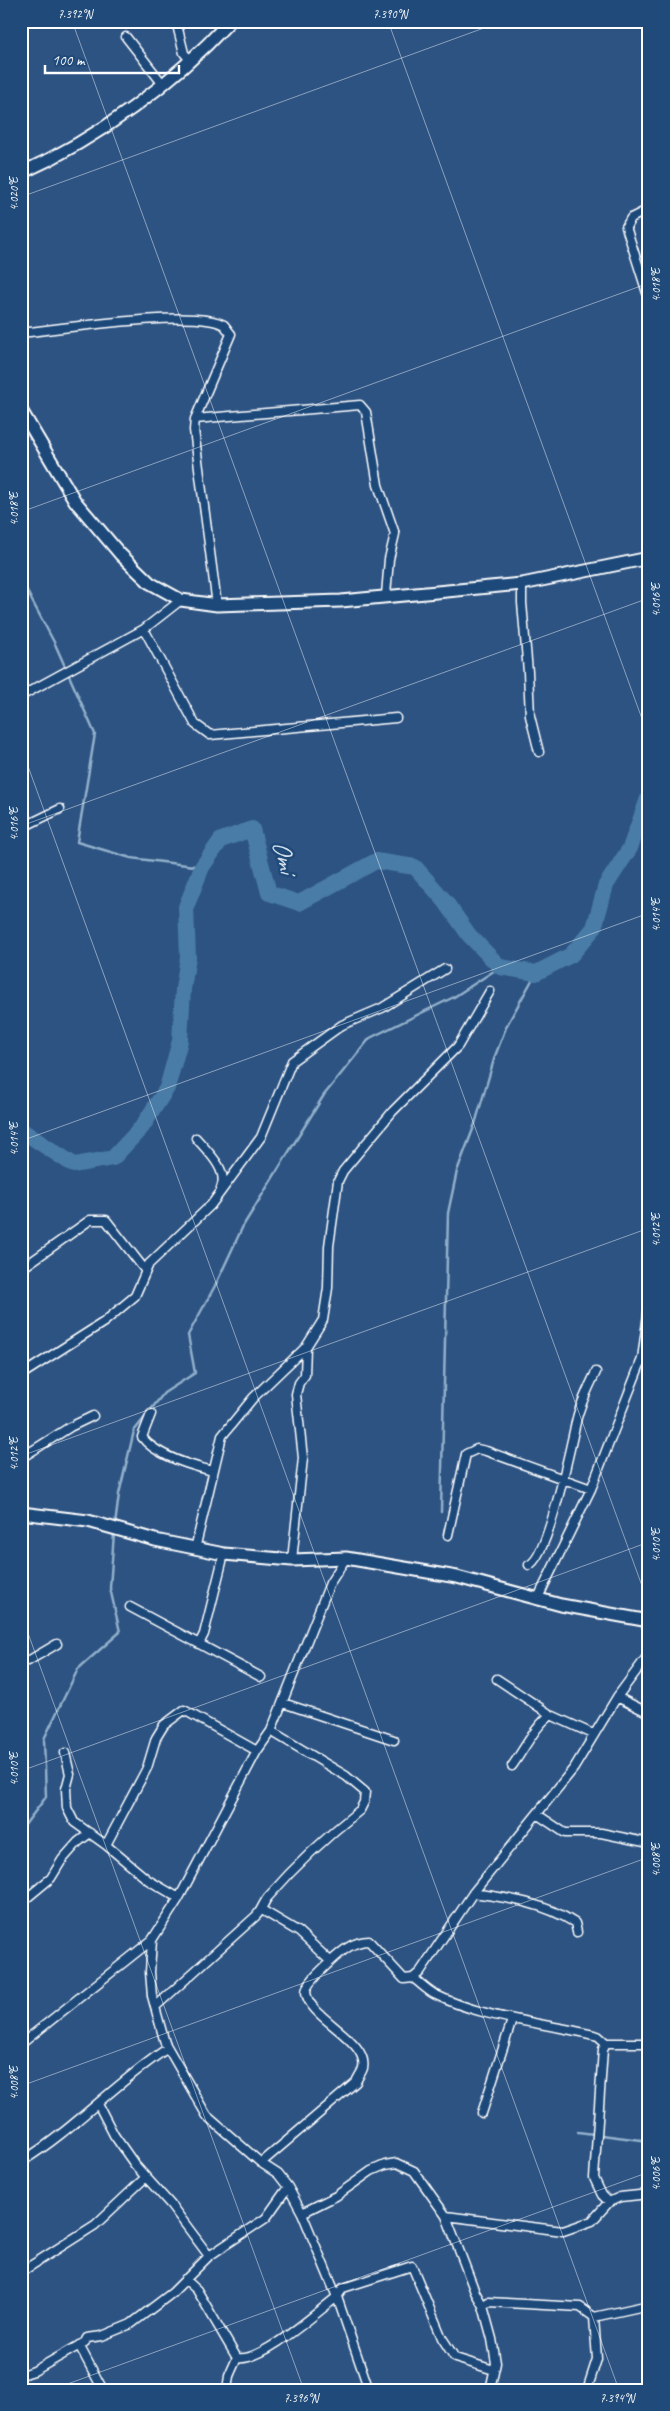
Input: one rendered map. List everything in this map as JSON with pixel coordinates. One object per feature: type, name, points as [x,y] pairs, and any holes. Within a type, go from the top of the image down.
[{"type":"street","points":[[176,21],[184,53],[190,60]]},
{"type":"street","points":[[21,173],[41,164],[107,126],[190,60],[230,21]]},
{"type":"street","points":[[126,37],[162,83]]},
{"type":"street","points":[[649,209],[631,218],[626,227],[649,299]]},
{"type":"street","points":[[21,333],[160,318],[224,325],[231,334],[195,418],[194,430],[217,605]]},
{"type":"street","points":[[195,418],[360,405],[366,412],[378,485],[395,534],[389,558],[386,595]]},
{"type":"street","points":[[21,410],[75,501],[120,554],[150,583],[181,600],[217,605],[341,601],[386,595],[522,584],[649,558]]},
{"type":"street","points":[[522,584],[530,716],[539,752]]},
{"type":"street","points":[[21,696],[144,629],[181,600]]},
{"type":"street","points":[[144,629],[195,724],[210,735],[396,718]]},
{"type":"street","points":[[21,828],[60,809]]},
{"type":"street","points":[[21,1375],[104,1322],[135,1296],[145,1270],[210,1204],[261,1137],[292,1061],[342,1026],[382,1008],[445,969]]},
{"type":"street","points":[[195,1549],[217,1449],[228,1427],[253,1398],[306,1347],[323,1320],[328,1288],[329,1246],[338,1181],[343,1171],[393,1110],[458,1046],[490,991]]},
{"type":"street","points":[[196,1138],[220,1169],[223,1182],[219,1192]]},
{"type":"street","points":[[21,1270],[90,1220],[106,1220],[145,1270]]},
{"type":"street","points":[[537,1600],[590,1489],[642,1359],[649,1306]]},
{"type":"street","points":[[292,1560],[303,1458],[296,1394],[299,1383],[305,1375],[306,1347]]},
{"type":"street","points":[[529,1565],[535,1562],[542,1547],[564,1478],[577,1416],[596,1372]]},
{"type":"street","points":[[152,1414],[142,1437],[148,1445],[192,1466],[213,1471]]},
{"type":"street","points":[[21,1458],[70,1427],[93,1416]]},
{"type":"street","points":[[448,1535],[466,1454],[473,1450],[486,1451],[590,1489]]},
{"type":"street","points":[[21,1512],[88,1521],[195,1549],[224,1554],[292,1560],[346,1558],[457,1577],[537,1600],[649,1621]]},
{"type":"street","points":[[199,1644],[204,1634],[224,1554]]},
{"type":"street","points":[[21,2044],[152,1940],[179,1898],[257,1751],[271,1731],[330,1583],[346,1558]]},
{"type":"street","points":[[130,1607],[261,1677]]},
{"type":"street","points":[[21,1659],[28,1661],[57,1644]]},
{"type":"street","points":[[261,2163],[356,2082],[363,2067],[362,2056],[355,2047],[310,2003],[306,1992],[308,1986],[330,1962],[356,1941],[369,1941],[385,1956],[399,1976],[404,1979],[413,1978],[435,1951],[473,1893],[538,1815],[574,1768],[617,1697],[649,1654]]},
{"type":"street","points":[[497,1679],[551,1715],[593,1734]]},
{"type":"street","points":[[617,1697],[649,1713]]},
{"type":"street","points":[[283,1703],[394,1740]]},
{"type":"street","points":[[106,1845],[147,1768],[156,1738],[164,1725],[184,1710],[257,1751]]},
{"type":"street","points":[[512,1766],[540,1728],[542,1720],[551,1715]]},
{"type":"street","points":[[155,2007],[262,1910],[266,1899],[307,1854],[360,1810],[364,1802],[365,1792],[346,1776],[271,1731]]},
{"type":"street","points":[[65,1753],[70,1774],[66,1789],[67,1808],[74,1822],[106,1845],[148,1880],[179,1898]]},
{"type":"street","points":[[538,1815],[565,1832],[601,1833],[649,1843]]},
{"type":"street","points":[[22,1902],[51,1878],[62,1860],[78,1842],[90,1833]]},
{"type":"street","points":[[473,1893],[536,1904],[575,1923],[577,1932]]},
{"type":"street","points":[[262,1910],[299,1932],[330,1962]]},
{"type":"street","points":[[152,1940],[150,1972],[155,2007],[168,2048],[208,2116],[261,2163],[278,2174],[288,2187],[302,2213],[337,2297],[369,2390]]},
{"type":"street","points":[[413,1978],[433,1994],[512,2020],[598,2036],[606,2043],[649,2043]]},
{"type":"street","points":[[482,2113],[512,2020]]},
{"type":"street","points":[[606,2043],[603,2049],[594,2178],[602,2194],[609,2202]]},
{"type":"street","points":[[21,2162],[98,2104],[141,2066],[168,2048]]},
{"type":"street","points":[[98,2104],[114,2134],[146,2177],[172,2204],[209,2256]]},
{"type":"street","points":[[302,2213],[336,2196],[371,2171],[384,2165],[398,2164],[414,2171],[446,2216],[475,2292],[483,2306],[496,2363],[490,2390]]},
{"type":"street","points":[[21,2272],[95,2225],[146,2177]]},
{"type":"street","points":[[21,2375],[34,2371],[79,2345],[87,2338],[102,2336],[131,2324],[172,2293],[209,2256],[266,2218],[288,2187]]},
{"type":"street","points":[[446,2216],[563,2231],[592,2221],[609,2202],[620,2197],[649,2194]]},
{"type":"street","points":[[237,2358],[244,2359],[265,2351],[337,2297],[343,2288],[412,2266],[442,2338],[455,2358],[494,2370]]},
{"type":"street","points":[[185,2279],[197,2290],[237,2358]]},
{"type":"street","points":[[483,2306],[488,2302],[580,2307],[594,2317],[649,2305]]},
{"type":"street","points":[[587,2390],[597,2359],[594,2317]]},
{"type":"street","points":[[79,2345],[103,2390]]},
{"type":"street","points":[[228,2383],[237,2358]]},
{"type":"waterway","points":[[21,580],[55,644],[95,734],[77,842],[131,858],[202,867]]},
{"type":"waterway","name":"Omi","points":[[21,1130],[74,1165],[113,1158],[142,1127],[167,1088],[180,1041],[183,989],[188,957],[186,907],[202,867],[221,840],[252,829],[269,893],[299,903],[376,861],[415,867],[445,901],[469,935],[500,967],[536,973],[571,955],[594,928],[606,885],[630,848],[649,796]]},
{"type":"waterway","points":[[115,1525],[119,1494],[134,1431],[164,1393],[195,1373],[188,1335],[216,1284],[243,1226],[324,1095],[370,1038],[454,997],[500,967]]},
{"type":"waterway","points":[[441,1512],[448,1213],[457,1171],[475,1124],[495,1056],[507,1025],[536,973]]},
{"type":"waterway","points":[[21,1830],[46,1797],[44,1739],[78,1669],[120,1632],[110,1588],[114,1533]]},
{"type":"waterway","points":[[578,2132],[649,2141]]}]
